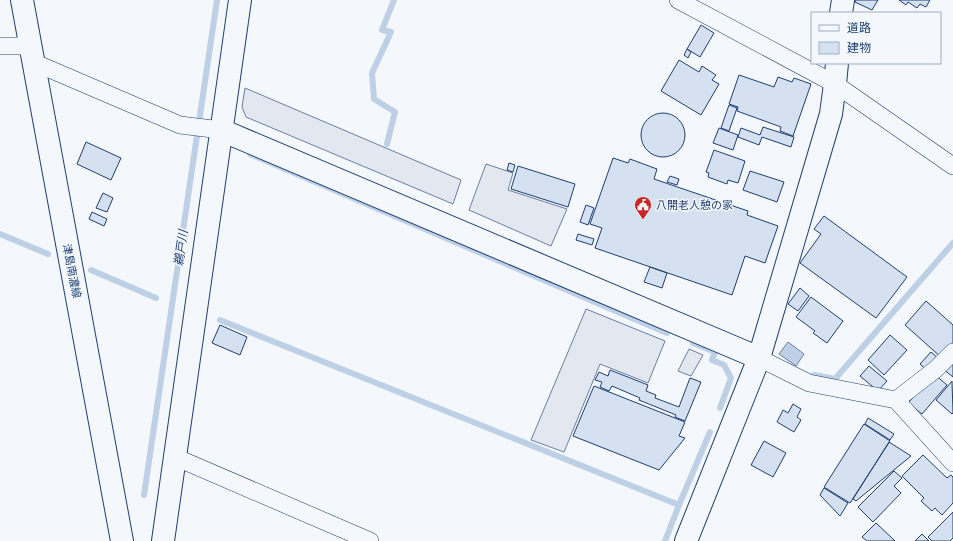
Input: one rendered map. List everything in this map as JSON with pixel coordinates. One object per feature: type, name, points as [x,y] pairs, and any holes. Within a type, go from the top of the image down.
[{"type":"street","name":"津島南濃線","points":[[22,0],[122,541]]},
{"type":"street","points":[[163,541],[175,457],[215,129],[240,0]]},
{"type":"street","points":[[678,0],[811,61]]},
{"type":"street","points":[[842,12],[843,0]]},
{"type":"street","points":[[0,46],[31,54],[180,125],[215,129],[759,358],[809,383],[896,400],[953,463]]},
{"type":"street","points":[[817,64],[836,73],[953,166]]},
{"type":"street","points":[[686,541],[759,358],[831,114],[836,73]]},
{"type":"street","points":[[896,400],[936,369],[953,352]]},
{"type":"street","points":[[175,457],[370,541]]},
{"type":"shaded area","points":[[245,88],[461,180],[453,204],[246,117],[242,107]]},
{"type":"shaded area","points":[[486,164],[513,173],[508,190],[567,209],[551,246],[469,210]]},
{"type":"shaded area","points":[[586,309],[665,341],[648,383],[600,364],[564,452],[531,440]]},
{"type":"shaded area","points":[[689,349],[703,355],[691,376],[678,371]]},
{"type":"water","points":[[788,342],[804,354],[796,366],[779,354]]},
{"type":"building","points":[[856,0],[878,0],[872,10],[855,2]]},
{"type":"building","points":[[899,0],[930,0],[926,7],[920,4],[917,8],[908,2],[906,5]]},
{"type":"building","points":[[701,25],[714,33],[700,57],[687,49]]},
{"type":"building","points":[[687,49],[691,52],[688,58],[684,55]]},
{"type":"building","points":[[679,60],[699,72],[702,66],[716,75],[712,80],[719,84],[701,115],[661,91]]},
{"type":"building","points":[[739,75],[774,87],[778,77],[792,82],[794,78],[811,84],[793,136],[780,131],[781,127],[737,111],[738,107],[729,104]]},
{"type":"building","points":[[729,105],[737,108],[729,131],[721,128]]},
{"type":"building","points":[[663,113],[675,117],[681,123],[685,135],[681,147],[675,153],[663,157],[651,153],[645,147],[641,135],[645,123],[651,117]]},
{"type":"building","points":[[763,127],[794,137],[791,147],[762,137],[759,145],[738,137],[741,128],[760,135]]},
{"type":"building","points":[[719,128],[738,135],[733,150],[713,143]]},
{"type":"building","points":[[86,142],[121,158],[111,180],[77,164]]},
{"type":"building","points":[[714,150],[745,161],[738,183],[728,180],[727,184],[708,177],[709,173],[706,172]]},
{"type":"building","points":[[613,158],[628,163],[630,159],[657,169],[654,179],[748,211],[747,215],[778,226],[765,263],[745,256],[732,295],[595,248],[602,228],[590,224]]},
{"type":"building","points":[[509,163],[515,165],[513,172],[507,170]]},
{"type":"building","points":[[518,166],[575,184],[568,207],[511,189]]},
{"type":"building","points":[[750,171],[784,182],[777,202],[743,190]]},
{"type":"building","points":[[670,176],[679,179],[677,185],[667,182]]},
{"type":"building","points":[[103,193],[113,198],[107,212],[96,208]]},
{"type":"building","points":[[586,205],[594,208],[588,225],[580,222]]},
{"type":"building","points":[[92,212],[107,219],[104,226],[89,219]]},
{"type":"building","points":[[824,216],[907,277],[876,318],[800,263],[821,234],[814,229]]},
{"type":"building","points":[[578,234],[594,239],[592,245],[576,240]]},
{"type":"building","points":[[650,267],[667,273],[662,288],[644,282]]},
{"type":"building","points":[[800,288],[809,296],[798,311],[788,304]]},
{"type":"building","points":[[811,297],[843,321],[827,343],[813,333],[815,331],[796,317]]},
{"type":"building","points":[[926,301],[953,325],[953,346],[942,358],[905,325]]},
{"type":"building","points":[[220,325],[247,337],[240,355],[212,343]]},
{"type":"building","points":[[890,335],[907,350],[884,375],[868,360]]},
{"type":"building","points":[[931,352],[939,359],[928,371],[920,364]]},
{"type":"building","points":[[953,359],[953,377],[943,369]]},
{"type":"building","points":[[869,366],[887,381],[878,391],[860,376]]},
{"type":"building","points":[[610,370],[648,385],[646,391],[656,395],[655,398],[679,407],[690,378],[701,382],[685,421],[675,417],[676,415],[639,400],[640,398],[612,386],[609,391],[600,387],[602,382],[595,380],[599,372],[608,376]]},
{"type":"building","points":[[934,374],[947,385],[922,414],[908,403]]},
{"type":"building","points":[[952,381],[953,413],[952,414],[936,400]]},
{"type":"building","points":[[594,386],[685,422],[679,436],[685,438],[659,470],[573,436]]},
{"type":"building","points":[[793,404],[801,409],[797,417],[801,420],[794,432],[777,422],[783,410],[788,413]]},
{"type":"building","points":[[868,418],[894,434],[890,440],[865,424]]},
{"type":"building","points":[[864,424],[890,441],[850,503],[824,487]]},
{"type":"building","points":[[764,441],[786,453],[773,477],[751,465]]},
{"type":"building","points":[[889,442],[911,456],[856,501],[853,499]]},
{"type":"building","points":[[923,455],[947,478],[951,475],[953,477],[953,503],[942,515],[935,508],[932,511],[921,501],[924,498],[902,476]]},
{"type":"building","points":[[894,471],[902,478],[894,486],[901,493],[873,522],[858,507]]},
{"type":"building","points":[[824,488],[848,503],[840,516],[820,495]]},
{"type":"building","points":[[953,512],[953,538],[950,541],[932,541],[928,537]]},
{"type":"building","points":[[876,523],[895,541],[867,541],[862,537]]},
{"type":"building","points":[[922,534],[929,541],[915,541]]},
{"type":"waterway","name":"鵜戸川","points":[[144,495],[217,0]]},
{"type":"waterway","points":[[387,144],[395,112],[374,99],[372,73],[391,32],[382,30],[394,0]]},
{"type":"waterway","points":[[250,154],[667,333]]},
{"type":"waterway","points":[[0,234],[48,254]]},
{"type":"waterway","points":[[814,375],[835,379],[953,243]]},
{"type":"waterway","points":[[91,270],[156,298]]},
{"type":"waterway","points":[[220,320],[679,505]]},
{"type":"waterway","points":[[693,343],[715,352],[712,360],[724,365],[731,378],[720,408]]},
{"type":"waterway","points":[[665,541],[710,432]]},
{"type":"place","name":"八開老人憩の家","points":[[643,220]]}]
